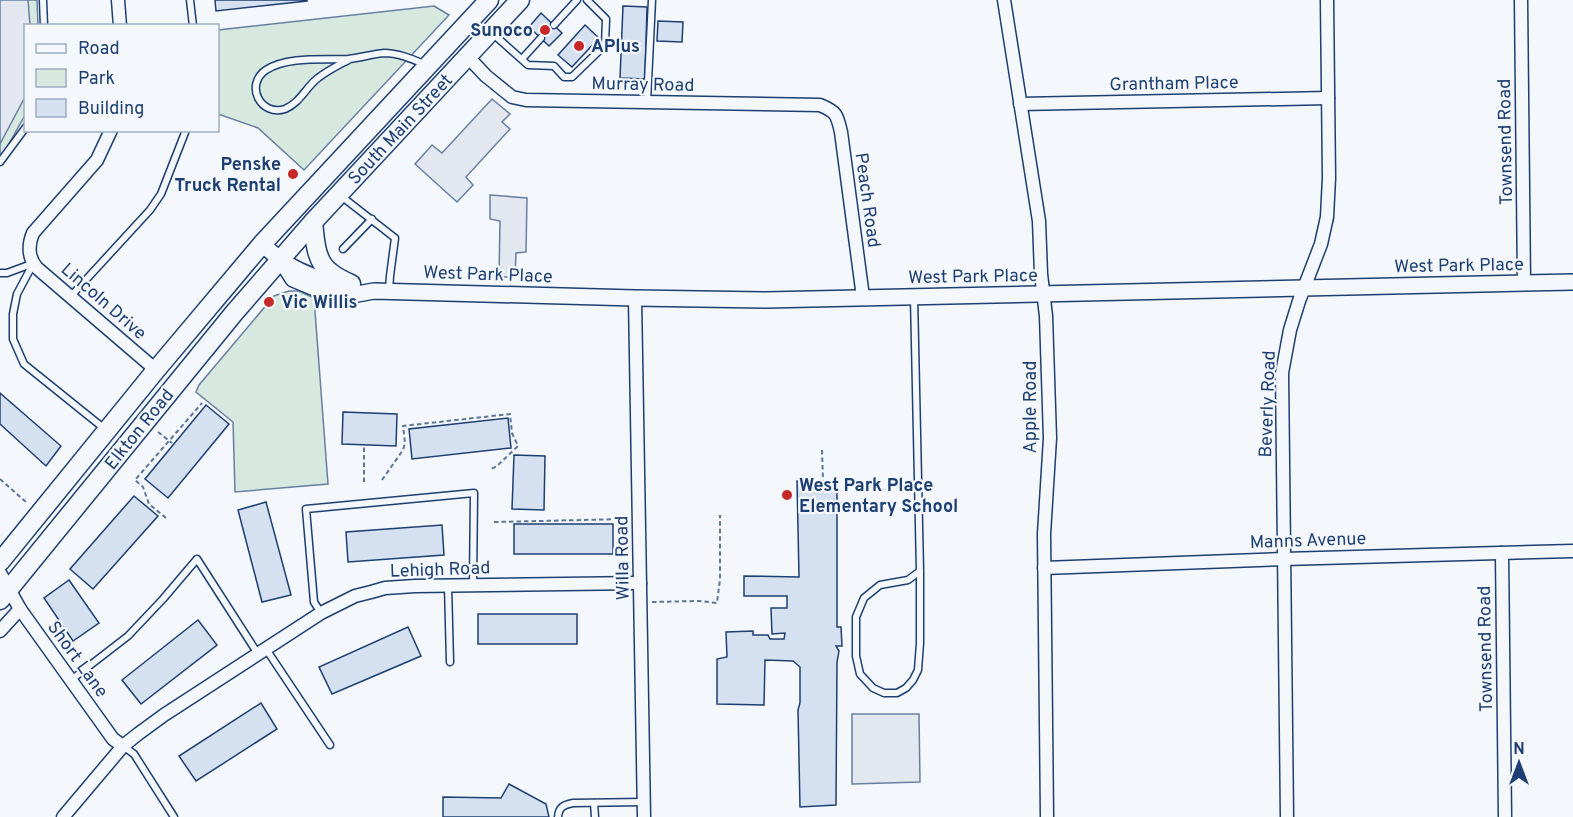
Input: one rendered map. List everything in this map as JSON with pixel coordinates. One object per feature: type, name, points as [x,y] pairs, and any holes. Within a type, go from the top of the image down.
[{"type":"main road","name":"South Main Street","points":[[262,244],[488,0]]},
{"type":"main road","name":"South Main Street","points":[[280,260],[520,0]]},
{"type":"main road","points":[[314,222],[318,254],[322,263],[330,272],[351,284]]},
{"type":"main road","name":"Elkton Road","points":[[0,562],[262,244]]},
{"type":"main road","name":"Elkton Road","points":[[4,594],[280,260]]},
{"type":"street","points":[[118,0],[120,24]]},
{"type":"street","name":"Apple Road","points":[[1004,0],[1039,221],[1041,274],[1046,316],[1050,438],[1044,568],[1047,817]]},
{"type":"street","name":"Beverly Road","points":[[1287,817],[1282,373],[1290,330],[1322,244],[1327,217],[1327,0]]},
{"type":"street","name":"Townsend Road","points":[[1521,0],[1524,283]]},
{"type":"street","name":"Murray Road","points":[[468,57],[486,76],[512,97],[526,100],[820,105],[832,110]]},
{"type":"street","name":"Grantham Place","points":[[1020,104],[1328,98]]},
{"type":"street","name":"Peach Road","points":[[832,110],[837,115],[841,132],[863,297]]},
{"type":"street","points":[[32,260],[30,240],[33,232],[97,160],[110,132]]},
{"type":"street","name":"West Park Place","points":[[262,244],[280,260],[293,279],[322,291],[352,295],[382,291],[766,300],[1573,282]]},
{"type":"street","name":"Lincoln Drive","points":[[32,260],[156,370]]},
{"type":"street","name":"West Park Place","points":[[280,260],[324,280],[382,291]]},
{"type":"street","name":"Willa Road","points":[[635,298],[644,817]]},
{"type":"street","name":"Manns Avenue","points":[[1044,568],[1573,551]]},
{"type":"street","name":"Townsend Road","points":[[1502,553],[1504,817]]},
{"type":"street","name":"Short Lane","points":[[0,573],[4,594],[20,609],[113,739],[123,746]]},
{"type":"street","name":"Lehigh Road","points":[[63,817],[123,746],[152,723],[321,613],[355,596],[398,587],[640,583]]},
{"type":"street","points":[[0,631],[20,609]]},
{"type":"lane","points":[[43,0],[44,24]]},
{"type":"lane","points":[[190,0],[193,24]]},
{"type":"lane","points":[[554,25],[576,0]]},
{"type":"lane","points":[[491,32],[528,65],[554,66],[564,76],[572,77],[605,45],[606,19],[587,0]]},
{"type":"lane","points":[[647,102],[652,0]]},
{"type":"lane","points":[[522,59],[541,38]]},
{"type":"lane","points":[[350,59],[317,78],[297,101],[284,109],[273,110],[257,97],[254,87],[259,77],[266,70],[278,64],[306,60],[350,59],[385,53],[403,56],[428,66]]},
{"type":"lane","points":[[0,162],[24,129]]},
{"type":"lane","points":[[71,296],[150,210],[160,194],[185,132]]},
{"type":"lane","points":[[339,195],[395,238],[390,276],[382,291]]},
{"type":"lane","points":[[343,249],[372,219]]},
{"type":"lane","points":[[0,273],[7,273],[32,260]]},
{"type":"lane","points":[[32,260],[17,294],[13,314],[13,339],[24,364],[107,431]]},
{"type":"lane","points":[[914,296],[920,571],[918,670],[906,688],[897,693],[884,693],[873,688],[860,674],[856,656],[856,617],[864,598],[880,585],[908,580],[920,571]]},
{"type":"lane","points":[[321,613],[315,602],[306,509],[474,493],[473,585]]},
{"type":"lane","points":[[71,680],[128,636],[197,559],[330,745]]},
{"type":"lane","points":[[448,585],[450,662]]},
{"type":"lane","points":[[123,746],[134,754],[174,817]]},
{"type":"lane","points":[[558,817],[562,806],[573,803],[644,802]]},
{"type":"lane","points":[[594,803],[595,817]]},
{"type":"path","points":[[166,518],[149,504],[143,487],[135,480],[171,442],[202,403]]},
{"type":"path","points":[[382,480],[404,450],[403,426],[510,414],[512,433],[518,446],[491,469]]},
{"type":"path","points":[[158,432],[171,442]]},
{"type":"path","points":[[364,446],[364,482]]},
{"type":"path","points":[[822,450],[823,481]]},
{"type":"path","points":[[0,479],[27,502]]},
{"type":"path","points":[[652,602],[717,603],[720,579],[720,515]]},
{"type":"path","points":[[494,522],[626,519]]},
{"type":"green space","points":[[0,0],[37,0],[38,24],[24,24],[24,117],[0,156]]},
{"type":"green space","points":[[434,6],[449,15],[304,170],[258,128],[219,114],[219,30]]},
{"type":"green space","points":[[289,291],[299,291],[314,298],[328,484],[235,492],[233,422],[196,392],[199,385],[274,296]]},
{"type":"shaded area","points":[[0,0],[28,0],[30,24],[24,24],[24,99],[0,144]]},
{"type":"shaded area","points":[[492,99],[510,114],[502,122],[510,129],[466,177],[473,185],[457,202],[415,164],[432,145],[442,153]]},
{"type":"shaded area","points":[[490,195],[527,198],[526,252],[516,253],[515,277],[499,277],[500,221],[490,219]]},
{"type":"shaded area","points":[[852,714],[919,714],[920,782],[852,784]]},
{"type":"building","points":[[215,0],[307,0],[307,1],[216,11]]},
{"type":"building","points":[[623,6],[647,7],[645,79],[620,78]]},
{"type":"building","name":"Sunoco","points":[[541,13],[562,33],[549,46],[529,27]]},
{"type":"building","points":[[658,21],[683,22],[682,42],[657,41]]},
{"type":"building","name":"APlus","points":[[585,25],[599,38],[572,67],[558,55]]},
{"type":"building","points":[[0,393],[61,446],[46,466],[0,424]]},
{"type":"building","points":[[206,405],[229,424],[168,498],[145,479]]},
{"type":"building","points":[[343,412],[397,414],[396,446],[342,444]]},
{"type":"building","points":[[508,418],[511,448],[412,459],[409,429]]},
{"type":"building","points":[[514,455],[545,456],[544,510],[512,509]]},
{"type":"building","name":"West Park Place Elementary School","points":[[797,481],[837,481],[837,627],[841,627],[842,646],[836,646],[839,651],[836,805],[800,807],[798,710],[800,667],[793,661],[765,660],[764,705],[717,704],[717,659],[727,657],[726,632],[753,631],[753,635],[768,635],[770,639],[784,639],[785,633],[772,634],[771,608],[787,608],[787,596],[744,596],[744,576],[799,577]]},
{"type":"building","points":[[134,496],[158,516],[93,589],[70,569]]},
{"type":"building","points":[[266,502],[291,595],[262,602],[238,510]]},
{"type":"building","points":[[514,524],[613,524],[613,554],[514,554]]},
{"type":"building","points":[[442,525],[444,555],[348,562],[346,532]]},
{"type":"building","points":[[69,580],[99,623],[73,641],[44,598]]},
{"type":"building","points":[[478,614],[577,614],[577,644],[478,644]]},
{"type":"building","points":[[198,620],[217,645],[141,704],[122,680]]},
{"type":"building","points":[[408,627],[421,656],[332,694],[319,667]]},
{"type":"building","points":[[261,703],[277,729],[196,781],[179,756]]},
{"type":"building","points":[[509,784],[546,804],[549,817],[443,817],[443,797],[501,798]]},
{"type":"place","name":"Sunoco","points":[[545,30]]},
{"type":"place","name":"APlus","points":[[579,46]]},
{"type":"place","name":"Penske Truck Rental","points":[[293,174]]},
{"type":"place","name":"Vic Willis","points":[[269,302]]},
{"type":"place","name":"West Park Place Elementary School","points":[[787,495]]}]
